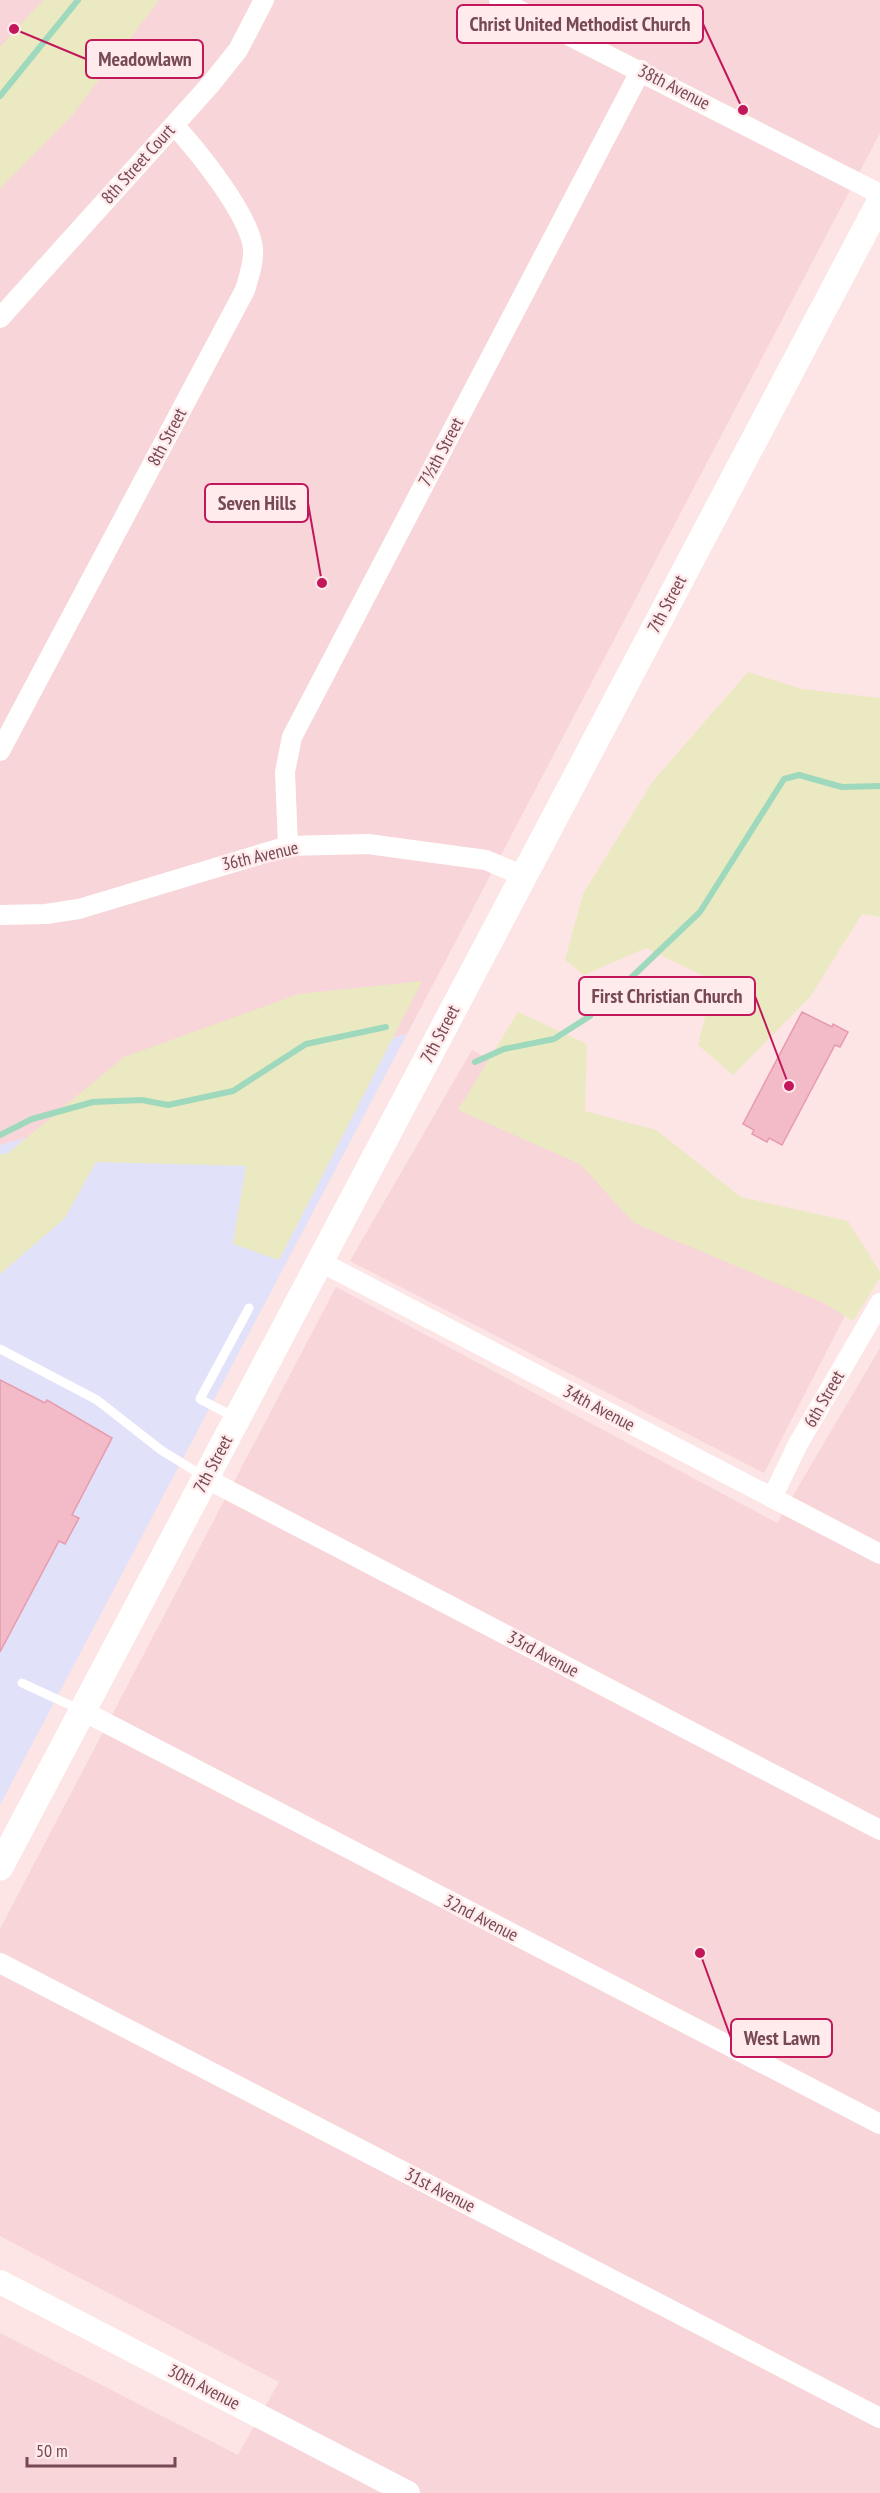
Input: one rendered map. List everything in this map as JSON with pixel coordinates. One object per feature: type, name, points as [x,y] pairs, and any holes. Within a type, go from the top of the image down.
[{"type":"main road","name":"7th Street","points":[[0,1867],[880,202]]},
{"type":"street","name":"8th Street Court","points":[[0,318],[174,125],[238,50],[264,0]]},
{"type":"street","name":"38th Avenue","points":[[500,0],[880,194]]},
{"type":"street","name":"7½th Street","points":[[288,846],[285,772],[292,737],[641,70]]},
{"type":"street","name":"8th Street","points":[[0,752],[245,290],[252,266],[253,248],[240,216],[222,186],[174,125]]},
{"type":"street","name":"36th Avenue","points":[[0,915],[46,914],[79,909],[288,846],[368,844],[486,860],[523,876]]},
{"type":"street","name":"34th Avenue","points":[[319,1261],[880,1554]]},
{"type":"street","name":"6th Street","points":[[772,1498],[798,1444],[880,1303]]},
{"type":"street","name":"33rd Avenue","points":[[206,1478],[880,1830]]},
{"type":"street","name":"32nd Avenue","points":[[83,1711],[880,2124]]},
{"type":"street","name":"31st Avenue","points":[[0,1963],[880,2418]]},
{"type":"street","name":"30th Avenue","points":[[0,2282],[408,2493]]},
{"type":"lane","points":[[237,1418],[200,1399],[249,1308]]},
{"type":"lane","points":[[0,1348],[97,1400],[161,1450],[206,1478]]},
{"type":"lane","points":[[22,1683],[83,1711]]},
{"type":"shaded area","points":[[0,0],[880,0],[880,133],[407,1034],[0,1145]]},
{"type":"shaded area","points":[[43,0],[159,0],[73,114],[0,189],[0,47]]},
{"type":"shaded area","points":[[748,672],[802,689],[880,698],[880,917],[862,914],[810,997],[733,1075],[698,1045],[714,981],[646,948],[584,975],[565,960],[583,894],[653,781]]},
{"type":"shaded area","points":[[422,981],[279,1260],[233,1244],[246,1166],[96,1162],[65,1218],[0,1274],[0,1154],[7,1154],[124,1057],[299,994]]},
{"type":"shaded area","points":[[518,1012],[587,1044],[585,1111],[656,1130],[741,1197],[848,1221],[880,1272],[880,1278],[853,1321],[824,1303],[634,1223],[580,1164],[458,1110]]},
{"type":"shaded area","points":[[407,1034],[0,1805],[0,1145]]},
{"type":"shaded area","points":[[472,1050],[540,1087],[853,1300],[764,1473],[350,1261]]},
{"type":"shaded area","points":[[336,1287],[777,1523],[880,1348],[880,2493],[0,2493],[0,2333],[238,2455],[279,2382],[0,2236],[0,1929]]},
{"type":"building","points":[[802,1012],[848,1032],[840,1047],[835,1045],[782,1145],[769,1138],[767,1142],[752,1134],[754,1130],[743,1124]]},
{"type":"building","points":[[0,1380],[45,1403],[47,1400],[112,1438],[72,1515],[79,1518],[65,1544],[59,1541],[0,1652]]},
{"type":"waterway","points":[[0,96],[78,0]]},
{"type":"waterway","points":[[594,1013],[700,912],[784,779],[799,775],[842,787],[880,786]]},
{"type":"waterway","points":[[475,1062],[504,1049],[554,1039],[590,1016]]},
{"type":"waterway","points":[[0,1135],[32,1119],[93,1102],[142,1100],[168,1105],[233,1091],[306,1044],[386,1027]]},
{"type":"place","name":"Meadowlawn","points":[[14,29]]},
{"type":"place","name":"Christ United Methodist Church","points":[[743,110]]},
{"type":"place","name":"Seven Hills","points":[[322,583]]},
{"type":"place","name":"First Christian Church","points":[[789,1086]]},
{"type":"place","name":"West Lawn","points":[[700,1953]]}]
